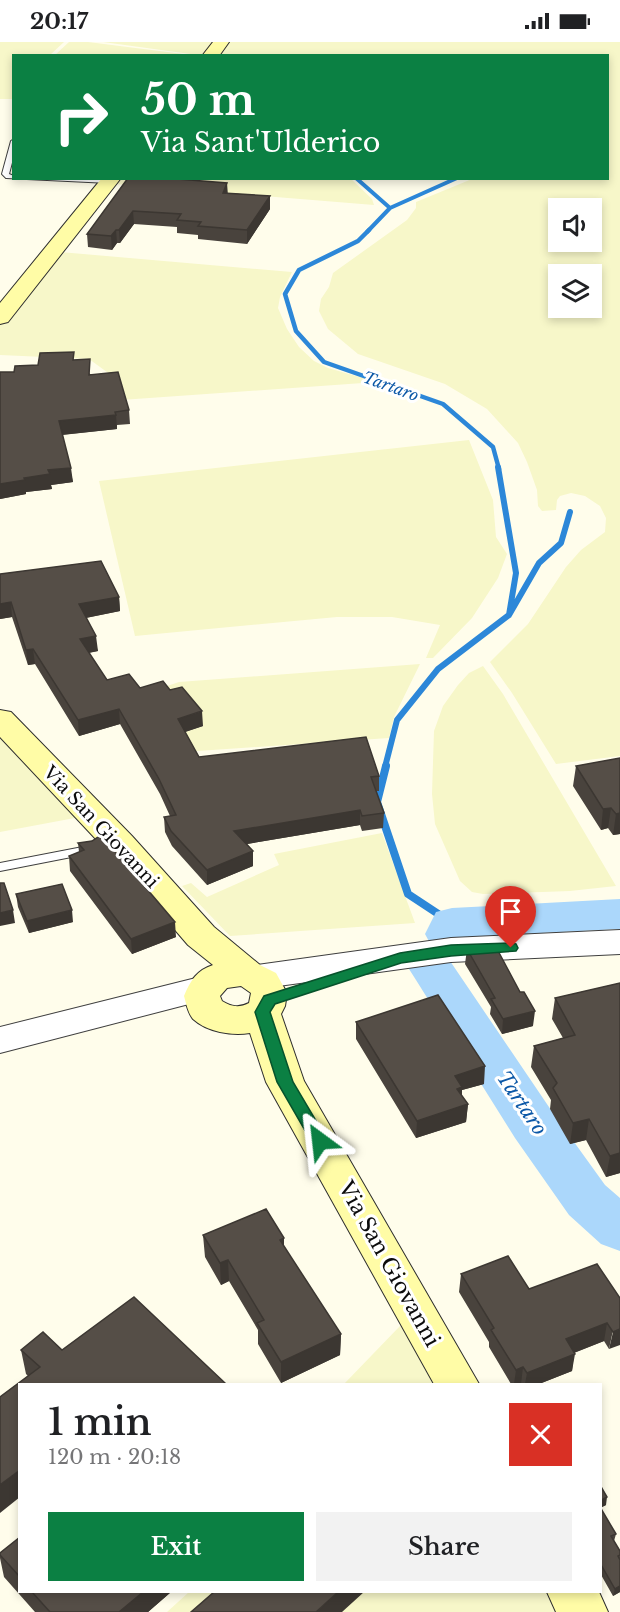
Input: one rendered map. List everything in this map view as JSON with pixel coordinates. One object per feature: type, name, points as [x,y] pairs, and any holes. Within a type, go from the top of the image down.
[{"type":"main road","points":[[212,54],[221,42]]},
{"type":"main road","points":[[0,317],[111,180]]},
{"type":"main road","name":"Via San Giovanni","points":[[0,719],[111,835],[201,936],[456,1383]]},
{"type":"main road","points":[[573,1593],[583,1612]]},
{"type":"street","points":[[0,1040],[95,1017],[236,996],[400,958],[451,950],[620,942]]},
{"type":"lane","points":[[12,148],[5,174],[12,178]]},
{"type":"lane","points":[[0,867],[89,850],[111,835]]},
{"type":"green space","points":[[0,42],[64,42],[51,54],[12,54],[12,99],[0,99]]},
{"type":"green space","points":[[69,42],[88,42],[183,54],[56,54]]},
{"type":"green space","points":[[103,42],[216,42],[207,54],[190,54]]},
{"type":"green space","points":[[227,42],[620,42],[620,756],[556,764],[490,662],[528,624],[566,567],[581,550],[605,532],[606,518],[600,506],[585,496],[571,493],[560,496],[556,510],[542,511],[538,506],[537,490],[518,443],[487,409],[445,384],[358,354],[328,329],[319,311],[321,299],[329,287],[333,273],[407,220],[416,208],[416,202],[470,180],[609,180],[609,54],[218,54]]},
{"type":"green space","points":[[117,180],[352,180],[372,199],[374,205],[114,184]]},
{"type":"green space","points":[[60,252],[292,272],[280,297],[278,308],[287,329],[299,347],[314,361],[328,368],[377,382],[121,400],[111,375],[89,359],[0,355],[0,325]]},
{"type":"green space","points":[[469,440],[493,500],[496,537],[507,554],[498,578],[472,618],[433,658],[426,658],[440,625],[392,617],[337,617],[135,636],[99,481]]},
{"type":"green space","points":[[420,664],[394,717],[389,738],[183,752],[176,735],[203,726],[158,689],[179,682]]},
{"type":"green space","points":[[483,666],[503,694],[616,886],[570,891],[483,894],[472,892],[460,881],[435,824],[432,794],[434,731],[443,706],[458,685],[469,673]]},
{"type":"green space","points":[[0,731],[80,817],[0,832]]},
{"type":"green space","points":[[382,833],[415,923],[230,936],[182,886],[191,883],[207,897],[279,865],[274,854]]},
{"type":"green space","points":[[400,1326],[422,1332],[450,1383],[345,1383]]},
{"type":"green space","points":[[188,1593],[567,1593],[578,1612],[167,1612]]},
{"type":"building","points":[[127,180],[190,180],[227,183],[223,193],[270,196],[247,230],[198,226],[201,222],[177,220],[181,214],[133,211],[119,230],[111,236],[87,234]]},
{"type":"building","points":[[74,352],[73,360],[90,359],[89,375],[118,372],[129,410],[115,412],[116,415],[59,421],[71,468],[48,470],[50,474],[0,484],[0,372],[14,372],[15,366],[38,365],[40,353]]},
{"type":"building","points":[[101,561],[119,597],[79,604],[96,636],[80,639],[107,680],[129,674],[140,688],[163,681],[170,690],[182,687],[202,711],[178,719],[199,757],[366,737],[379,776],[371,777],[384,813],[362,816],[360,810],[234,831],[253,851],[207,870],[171,831],[164,817],[176,815],[159,779],[119,709],[78,720],[33,649],[26,650],[11,602],[0,604],[0,574]]},
{"type":"building","points":[[620,758],[620,813],[616,814],[611,808],[603,809],[576,766]]},
{"type":"building","points":[[101,835],[175,922],[131,939],[69,856],[84,850],[78,843],[92,841]]},
{"type":"building","points":[[0,883],[4,883],[13,910],[0,913]]},
{"type":"building","points":[[62,884],[72,910],[27,921],[16,894]]},
{"type":"building","points":[[496,947],[520,992],[524,992],[535,1011],[503,1019],[491,999],[495,998],[467,949]]},
{"type":"building","points":[[620,983],[620,1153],[610,1156],[589,1119],[573,1123],[553,1088],[557,1083],[534,1046],[575,1035],[555,998]]},
{"type":"building","points":[[438,995],[485,1066],[455,1076],[462,1087],[457,1089],[468,1104],[417,1121],[356,1022]]},
{"type":"building","points":[[266,1209],[284,1238],[280,1240],[341,1334],[281,1362],[257,1323],[264,1320],[228,1260],[220,1263],[203,1235]]},
{"type":"building","points":[[508,1256],[529,1289],[597,1264],[620,1298],[620,1329],[613,1332],[607,1323],[566,1339],[575,1354],[527,1373],[523,1367],[516,1370],[491,1330],[494,1328],[461,1274]]},
{"type":"building","points":[[134,1297],[225,1383],[19,1383],[40,1367],[21,1350],[43,1332],[62,1350]]},
{"type":"building","points":[[18,1384],[18,1472],[0,1485],[0,1397]]},
{"type":"building","points":[[602,1488],[607,1497],[602,1500]]},
{"type":"building","points":[[602,1510],[616,1534],[611,1536],[620,1551],[618,1556],[620,1586],[615,1589],[602,1566]]},
{"type":"building","points":[[18,1539],[18,1575],[0,1555]]},
{"type":"building","points":[[33,1593],[142,1593],[119,1612],[50,1612]]},
{"type":"building","points":[[213,1593],[337,1593],[316,1612],[191,1612]]},
{"type":"waterway","name":"Tartaro","points":[[358,180],[390,208]]},
{"type":"waterway","name":"Tartaro","points":[[390,208],[453,180]]},
{"type":"waterway","name":"Tartaro","points":[[367,232],[390,208]]},
{"type":"waterway","name":"Tartaro","points":[[367,232],[358,241],[299,270],[285,294],[296,331],[324,362],[443,404],[493,447],[499,469]]},
{"type":"waterway","name":"Tartaro","points":[[498,467],[516,573],[509,615]]},
{"type":"waterway","name":"Tartaro","points":[[509,615],[539,563],[561,543],[570,512]]},
{"type":"waterway","name":"Tartaro","points":[[385,767],[397,720],[438,669],[509,615]]},
{"type":"waterway","name":"Tartaro","points":[[386,766],[377,802],[408,894],[452,923]]},
{"type":"waterway","name":"Tartaro","points":[[447,934],[452,923],[620,914]]},
{"type":"waterway","name":"Tartaro","points":[[432,969],[533,1124],[587,1200],[620,1229]]},
{"type":"route","points":[[320,1141],[285,1082],[262,1012],[269,1000],[400,958],[451,950],[511,948]]}]
